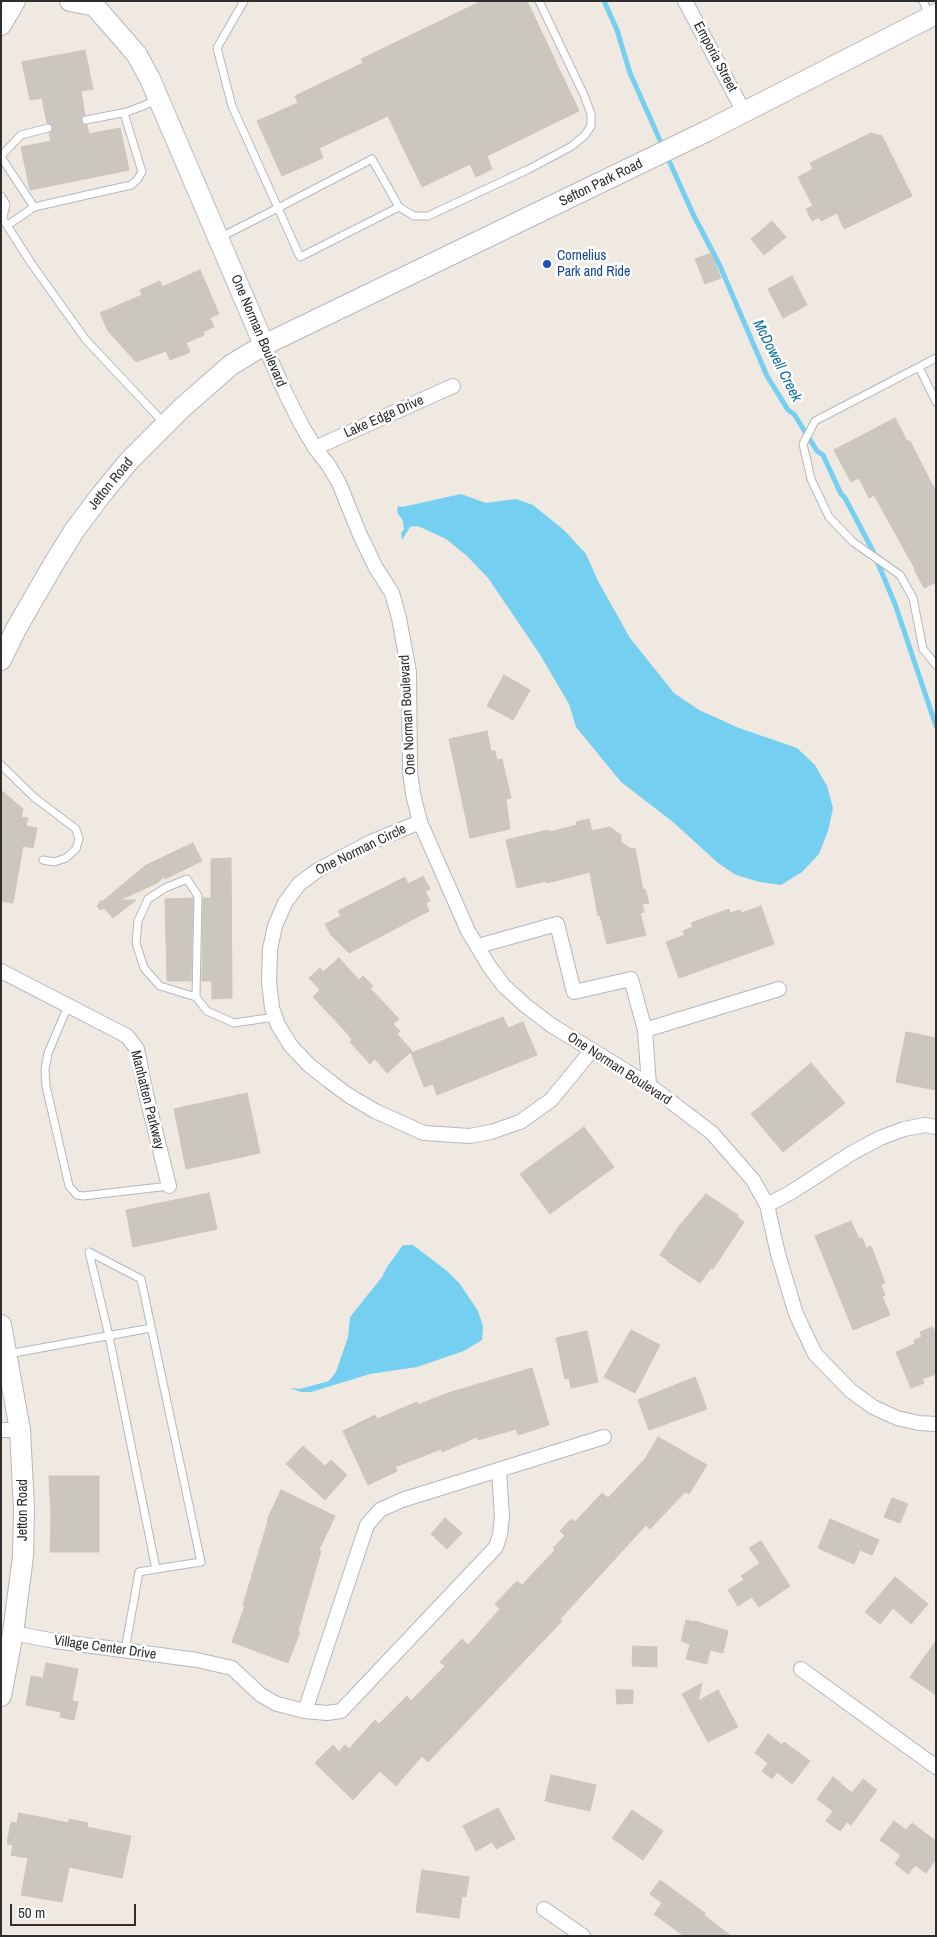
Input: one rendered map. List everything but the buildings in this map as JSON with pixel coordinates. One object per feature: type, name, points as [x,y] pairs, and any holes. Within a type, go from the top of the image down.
[{"type":"street","points":[[1,25],[16,1]]},
{"type":"street","name":"One Norman Boulevard","points":[[70,1],[91,3],[110,22],[137,55],[159,100],[284,390],[315,448],[339,483],[360,535],[376,568],[392,593],[409,672],[410,772],[413,794],[420,822],[468,931],[504,986],[525,1005],[649,1085],[712,1133],[725,1146],[752,1180],[767,1205],[778,1254],[796,1314],[815,1354],[851,1390],[873,1407],[897,1418],[919,1423],[936,1424]]},
{"type":"street","name":"Emporia Street","points":[[685,1],[744,112]]},
{"type":"street","name":"Sefton Park Road","points":[[264,345],[744,112],[930,11]]},
{"type":"street","name":"Jetton Road","points":[[1,660],[16,629],[74,531],[129,461],[209,382],[231,365],[264,345]]},
{"type":"street","name":"Lake Edge Drive","points":[[315,448],[453,386]]},
{"type":"street","name":"One Norman Circle","points":[[420,822],[371,842],[318,870],[300,884],[290,896],[275,926],[270,949],[269,982],[275,1017],[291,1046],[309,1065],[328,1080],[348,1095],[375,1111],[424,1133],[470,1136],[491,1132],[520,1122],[551,1100],[592,1050]]},
{"type":"street","points":[[478,946],[557,924],[574,992],[631,979],[645,1030],[649,1085]]},
{"type":"street","name":"Manhatten Parkway","points":[[1,971],[126,1036],[137,1049],[169,1186]]},
{"type":"street","points":[[645,1030],[780,989]]},
{"type":"street","points":[[767,1205],[880,1138],[904,1129],[925,1125],[936,1127]]},
{"type":"street","name":"Jetton Road","points":[[1,1325],[7,1354],[11,1430],[24,1509],[23,1556],[1,1696]]},
{"type":"street","points":[[305,1711],[367,1525],[380,1510],[402,1500],[604,1437]]},
{"type":"street","name":"Village Center Drive","points":[[9,1641],[55,1641],[197,1660],[232,1668],[260,1696],[277,1704],[305,1711],[327,1713],[341,1711],[496,1547],[502,1517],[499,1471]]},
{"type":"street","points":[[801,1669],[936,1767]]},
{"type":"street","points":[[544,1909],[583,1936]]},
{"type":"lane","points":[[244,1],[217,48],[232,106],[300,257],[399,207]]},
{"type":"lane","points":[[218,238],[372,160],[399,207],[414,216],[428,216],[529,169],[572,146],[585,135],[591,126],[591,114],[584,95],[539,1]]},
{"type":"lane","points":[[86,120],[124,113],[159,100]]},
{"type":"lane","points":[[8,225],[34,207],[131,185],[138,180],[142,172],[124,113]]},
{"type":"lane","points":[[34,207],[1,156],[20,135],[48,128]]},
{"type":"lane","points":[[1,196],[6,204],[2,216],[31,263],[86,340],[165,425]]},
{"type":"lane","points":[[936,358],[815,421],[803,444],[810,478],[829,517],[853,542],[900,575],[914,598],[923,649],[936,665]]},
{"type":"lane","points":[[919,367],[936,402]]},
{"type":"lane","points":[[1,766],[35,798],[76,829],[79,839],[76,848],[66,858],[54,862],[42,860]]},
{"type":"lane","points":[[196,997],[160,986],[144,968],[136,943],[138,921],[148,900],[165,888],[187,879],[198,896],[196,997],[206,1011],[234,1023],[275,1017]]},
{"type":"lane","points":[[68,1006],[48,1053],[45,1069],[46,1086],[69,1186],[77,1195],[83,1196],[169,1186]]},
{"type":"lane","points":[[125,1650],[140,1572],[201,1562],[141,1279],[89,1252],[109,1336],[156,1569]]},
{"type":"lane","points":[[7,1354],[151,1328]]},
{"type":"water","points":[[461,494],[486,503],[516,499],[533,505],[564,530],[586,554],[598,581],[630,638],[674,693],[699,710],[739,728],[797,748],[815,765],[827,786],[833,808],[828,831],[819,854],[802,872],[781,885],[760,882],[736,875],[718,863],[673,822],[621,782],[576,727],[569,704],[539,653],[488,578],[467,556],[446,539],[418,526],[410,527],[402,540],[401,533],[404,529],[403,521],[397,512],[398,506],[402,507]]},
{"type":"water","points":[[403,1245],[413,1245],[447,1271],[460,1284],[478,1311],[483,1326],[482,1340],[464,1351],[417,1367],[370,1374],[311,1392],[301,1392],[290,1388],[300,1389],[329,1381],[336,1372],[348,1337],[350,1317],[382,1277]]},
{"type":"waterway","name":"McDowell Creek","points":[[604,1],[617,30],[630,73],[663,147]]},
{"type":"waterway","name":"McDowell Creek","points":[[666,154],[693,214],[720,266],[767,376],[817,451],[823,455],[841,494],[845,498],[872,549],[895,604],[936,726]]},
{"type":"place","name":"Cornelius Park and Ride","points":[[547,264]]}]
